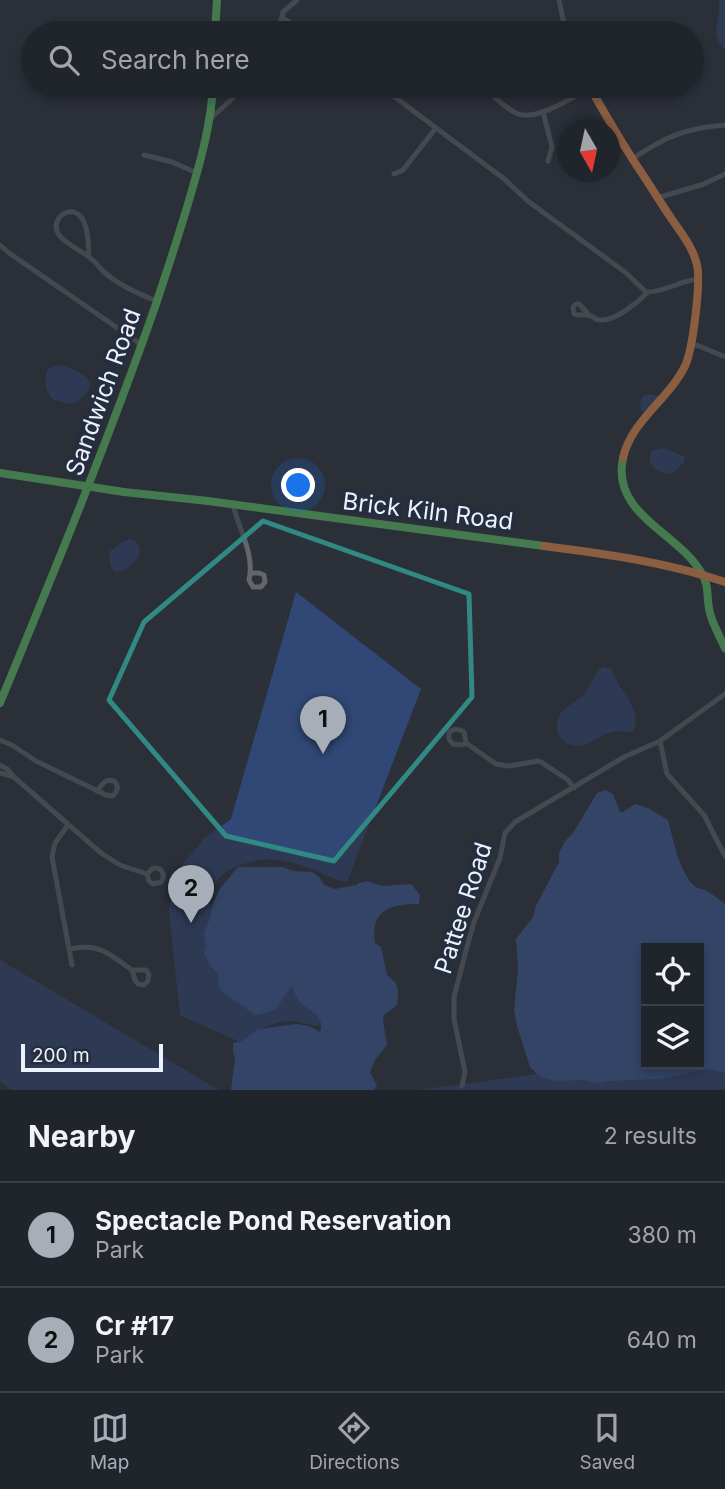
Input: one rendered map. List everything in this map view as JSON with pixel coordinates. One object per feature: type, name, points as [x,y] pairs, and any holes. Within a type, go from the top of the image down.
[{"type":"main road","points":[[216,21],[217,0]]},
{"type":"main road","name":"Sandwich Road","points":[[0,704],[89,486],[142,345],[197,173],[211,118],[213,98]]},
{"type":"main road","points":[[596,98],[632,159],[688,243],[698,267],[687,362],[653,411],[633,432],[625,447],[621,469],[623,486],[630,502],[638,511],[686,553],[703,574],[711,616],[725,648]]},
{"type":"main road","name":"Brick Kiln Road","points":[[0,473],[124,492],[573,549],[644,561],[703,574],[725,582]]},
{"type":"street","points":[[281,21],[283,12],[297,0]]},
{"type":"street","points":[[559,0],[563,21]]},
{"type":"street","points":[[282,18],[288,21]]},
{"type":"street","points":[[211,118],[233,98]]},
{"type":"street","points":[[396,98],[648,292]]},
{"type":"street","points":[[497,98],[519,114],[525,115],[543,112],[569,98]]},
{"type":"street","points":[[543,112],[552,147],[548,161]]},
{"type":"street","points":[[632,159],[670,136],[704,126],[725,125]]},
{"type":"street","points":[[394,174],[403,170],[436,128]]},
{"type":"street","points":[[144,155],[172,162],[197,173]]},
{"type":"street","points":[[657,198],[705,184],[725,174]]},
{"type":"street","points":[[89,256],[84,221],[76,213],[66,213],[58,219],[57,228],[67,242],[89,256],[120,285],[157,301]]},
{"type":"street","points":[[0,245],[142,345]]},
{"type":"street","points":[[2,257],[9,253]]},
{"type":"street","points":[[589,315],[599,320],[613,316],[633,306],[648,292],[661,291],[685,280],[698,279]]},
{"type":"street","points":[[691,344],[723,356]]},
{"type":"street","points":[[233,505],[249,551],[251,573]]},
{"type":"street","name":"Pattee Road","points":[[462,1086],[465,1072],[454,1019],[454,997],[474,922],[500,858],[505,833],[515,822],[624,757],[660,741],[725,694]]},
{"type":"street","points":[[0,740],[97,791]]},
{"type":"street","points":[[660,741],[667,774],[704,815],[725,856]]},
{"type":"street","points":[[466,743],[496,764],[509,766],[538,761],[568,780],[574,788]]},
{"type":"street","points":[[0,765],[110,860],[147,874]]},
{"type":"street","points":[[0,773],[14,777]]},
{"type":"street","points":[[68,825],[57,839],[52,852],[72,965]]},
{"type":"street","points":[[69,949],[87,946],[98,948],[132,970]]},
{"type":"highlighted area","points":[[263,521],[469,594],[472,697],[334,861],[226,836],[109,700],[144,622]]},
{"type":"shaded area","points":[[719,0],[725,0],[725,50],[716,32]]},
{"type":"shaded area","points":[[56,365],[76,371],[90,384],[89,390],[74,403],[54,400],[49,394],[46,373]]},
{"type":"shaded area","points":[[648,394],[660,396],[646,413],[641,410],[640,401]]},
{"type":"shaded area","points":[[664,448],[685,457],[684,462],[673,473],[659,471],[649,460],[652,450]]},
{"type":"shaded area","points":[[130,539],[136,541],[140,554],[125,569],[114,571],[110,565],[109,552]]},
{"type":"shaded area","points":[[296,592],[421,689],[347,882],[296,864],[270,860],[233,868],[215,883],[210,902],[213,934],[294,978],[327,1025],[279,1022],[259,1030],[242,1043],[180,1015],[169,911],[174,881],[182,865],[205,838],[231,819]]},
{"type":"shaded area","points":[[603,667],[611,669],[632,706],[635,718],[633,731],[615,731],[582,745],[569,744],[558,732],[560,714],[585,693]]},
{"type":"shaded area","points":[[606,790],[613,794],[620,812],[635,804],[648,808],[668,820],[678,856],[690,882],[725,904],[725,1073],[708,1069],[659,1079],[598,1083],[584,1080],[556,1081],[544,1078],[530,1067],[514,1010],[518,969],[516,939],[533,917],[559,862],[559,853],[597,793]]},
{"type":"shaded area","points":[[238,867],[283,867],[293,871],[312,872],[324,885],[335,889],[367,881],[383,886],[411,884],[420,895],[419,904],[392,907],[380,916],[376,923],[375,943],[381,947],[387,975],[396,983],[398,991],[397,1005],[384,1015],[387,1045],[375,1060],[370,1072],[377,1086],[374,1090],[231,1090],[235,1058],[233,1043],[242,1041],[258,1029],[297,1024],[320,1032],[321,1027],[319,1018],[297,999],[292,987],[276,1009],[255,1015],[219,987],[218,974],[204,953],[204,933],[219,890]]},
{"type":"shaded area","points":[[0,960],[219,1090],[11,1090],[0,1081]]},
{"type":"shaded area","points":[[568,1066],[704,1069],[704,1066],[725,1066],[725,1090],[418,1090],[537,1074]]},
{"type":"traffic: fast","points":[[216,21],[217,0]]},
{"type":"traffic: fast","points":[[0,703],[100,457],[155,307],[199,164],[212,98]]},
{"type":"traffic: fast","points":[[623,458],[622,477],[627,494],[636,508],[690,558],[704,577],[711,617],[725,648]]},
{"type":"traffic: fast","points":[[0,473],[124,492],[544,546]]},
{"type":"traffic: slow","points":[[596,98],[690,246],[698,274],[693,331],[685,366],[670,389],[642,421],[627,445],[623,458]]},
{"type":"traffic: slow","points":[[544,546],[658,564],[725,582]]},
{"type":"place","name":"Spectacle Pond Reservation","points":[[323,754]]},
{"type":"place","name":"Cr #17","points":[[191,923]]}]
